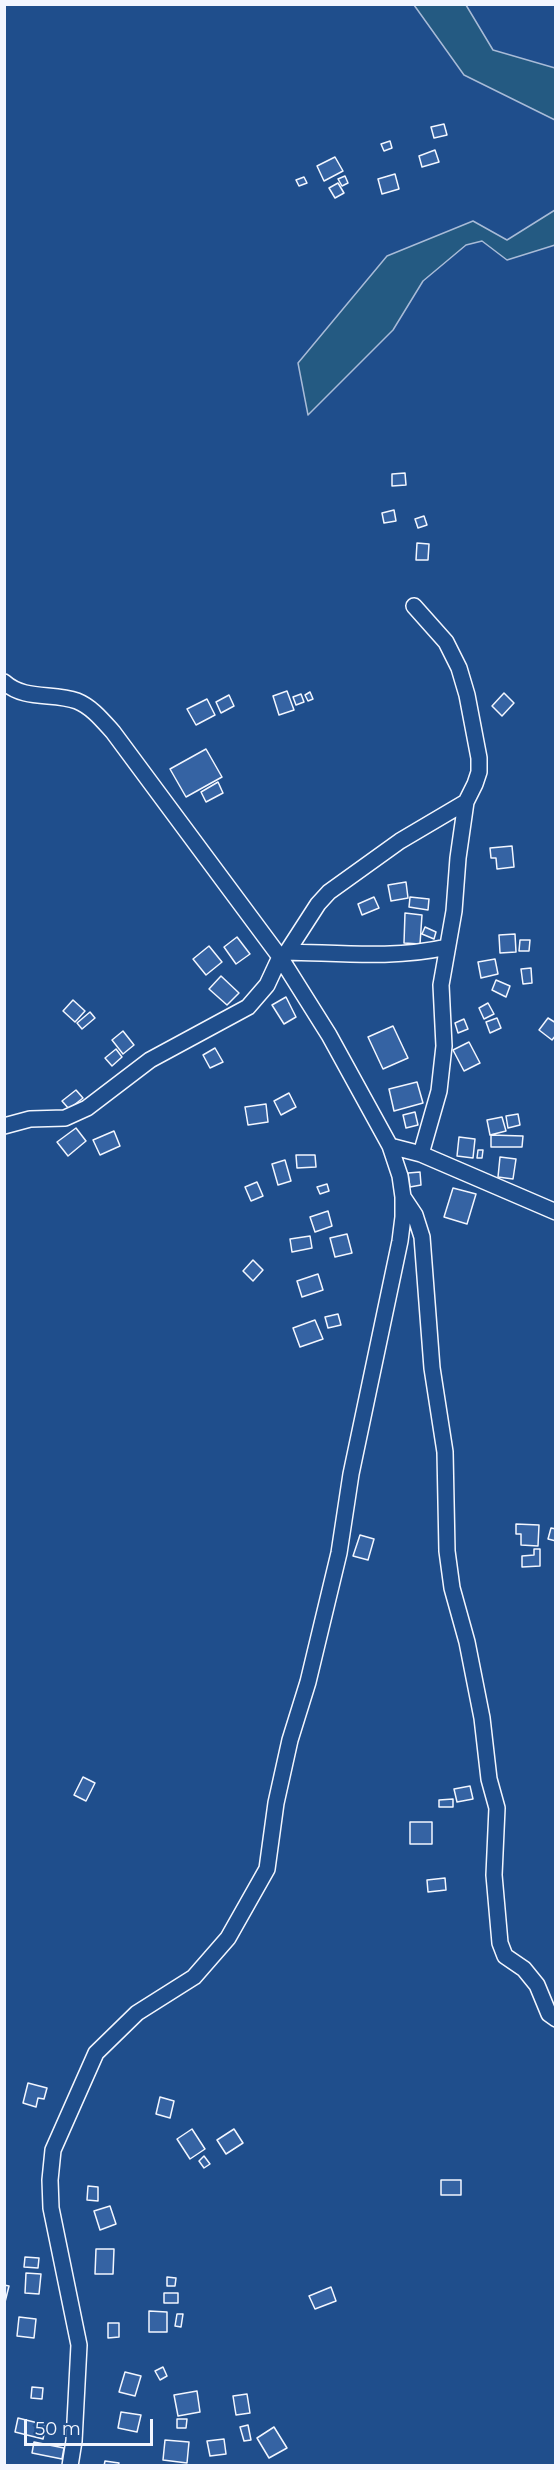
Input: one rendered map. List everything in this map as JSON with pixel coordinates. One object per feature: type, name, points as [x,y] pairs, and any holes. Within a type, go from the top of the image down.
[{"type":"street","points":[[414,606],[446,642],[459,669],[467,695],[479,765],[475,784],[466,802],[458,858],[454,912],[441,985],[444,1046],[439,1091],[421,1154]]},
{"type":"street","points":[[4,682],[10,688],[24,693],[77,701],[97,714],[284,954],[390,1146],[400,1176],[403,1197],[400,1240],[351,1474],[339,1553],[308,1682],[290,1740],[276,1803],[267,1869],[228,1938],[194,1977],[137,2013],[96,2053],[53,2150],[50,2180],[51,2208],[79,2344],[74,2441],[70,2466]]},
{"type":"street","points":[[4,1126],[30,1119],[65,1118],[87,1108],[150,1060],[248,1006],[267,985],[284,954],[318,904],[329,892],[400,841],[466,802]]},
{"type":"street","points":[[284,954],[391,953],[429,951],[447,947]]},
{"type":"street","points":[[390,1146],[421,1154],[555,1212]]},
{"type":"street","points":[[403,1197],[415,1215],[422,1237],[432,1368],[445,1452],[447,1551],[452,1588],[467,1642],[482,1718],[489,1779],[497,1808],[494,1875],[501,1943],[506,1956],[524,1969],[537,1985],[549,2014],[555,2019]]},
{"type":"shaded area","points":[[414,5],[466,5],[493,50],[555,68],[555,120],[464,75]]},
{"type":"shaded area","points":[[555,210],[555,245],[507,260],[482,241],[466,245],[423,281],[393,330],[308,415],[298,363],[387,256],[473,221],[507,240]]},
{"type":"building","points":[[444,124],[447,135],[434,138],[431,127]]},
{"type":"building","points":[[390,141],[392,148],[384,151],[381,144]]},
{"type":"building","points":[[435,150],[439,162],[422,167],[419,156]]},
{"type":"building","points":[[335,157],[343,171],[324,181],[317,166]]},
{"type":"building","points":[[395,174],[399,189],[382,194],[378,179]]},
{"type":"building","points":[[345,176],[348,183],[342,186],[338,179]]},
{"type":"building","points":[[304,177],[307,183],[299,186],[296,180]]},
{"type":"building","points":[[338,183],[344,193],[335,198],[329,188]]},
{"type":"building","points":[[405,473],[406,485],[392,486],[392,474]]},
{"type":"building","points":[[394,510],[396,521],[384,523],[382,513]]},
{"type":"building","points":[[424,516],[427,525],[418,528],[415,519]]},
{"type":"building","points":[[417,543],[429,544],[428,560],[416,560]]},
{"type":"building","points":[[287,691],[294,710],[279,715],[273,696]]},
{"type":"building","points":[[310,692],[313,699],[308,701],[305,695]]},
{"type":"building","points":[[504,693],[514,703],[502,716],[492,706]]},
{"type":"building","points":[[301,694],[304,702],[296,705],[293,697]]},
{"type":"building","points":[[229,695],[234,706],[221,713],[216,702]]},
{"type":"building","points":[[207,699],[215,715],[196,725],[187,709]]},
{"type":"building","points":[[206,749],[222,777],[186,797],[170,769]]},
{"type":"building","points":[[218,782],[223,793],[206,802],[201,792]]},
{"type":"building","points":[[512,846],[514,867],[497,869],[496,858],[491,858],[490,848]]},
{"type":"building","points":[[406,882],[408,898],[391,901],[388,885]]},
{"type":"building","points":[[374,897],[379,908],[362,915],[358,904]]},
{"type":"building","points":[[410,897],[429,899],[428,910],[409,907]]},
{"type":"building","points":[[405,913],[422,915],[420,944],[404,943]]},
{"type":"building","points":[[425,927],[436,932],[434,939],[422,934]]},
{"type":"building","points":[[515,934],[516,952],[500,953],[499,935]]},
{"type":"building","points":[[237,937],[250,954],[236,964],[224,947]]},
{"type":"building","points":[[520,940],[530,940],[529,951],[519,951]]},
{"type":"building","points":[[209,946],[222,962],[206,975],[193,959]]},
{"type":"building","points":[[495,959],[498,974],[481,978],[478,962]]},
{"type":"building","points":[[531,968],[532,983],[523,984],[521,969]]},
{"type":"building","points":[[221,976],[239,993],[227,1005],[209,989]]},
{"type":"building","points":[[496,980],[510,986],[506,997],[492,990]]},
{"type":"building","points":[[286,997],[296,1017],[284,1024],[272,1005]]},
{"type":"building","points":[[73,1000],[85,1011],[75,1022],[63,1011]]},
{"type":"building","points":[[488,1003],[494,1014],[484,1019],[479,1008]]},
{"type":"building","points":[[90,1012],[95,1018],[82,1029],[77,1023]]},
{"type":"building","points":[[497,1018],[501,1028],[490,1033],[486,1022]]},
{"type":"building","points":[[548,1018],[556,1023],[556,1035],[552,1040],[539,1030]]},
{"type":"building","points":[[464,1019],[468,1029],[458,1033],[455,1023]]},
{"type":"building","points":[[393,1026],[408,1058],[383,1069],[368,1037]]},
{"type":"building","points":[[123,1031],[134,1045],[123,1054],[112,1040]]},
{"type":"building","points":[[469,1042],[480,1063],[464,1071],[453,1050]]},
{"type":"building","points":[[215,1048],[223,1062],[210,1068],[203,1055]]},
{"type":"building","points":[[116,1049],[122,1057],[112,1066],[105,1058]]},
{"type":"building","points":[[417,1082],[423,1103],[394,1111],[389,1089]]},
{"type":"building","points":[[76,1090],[83,1098],[69,1109],[62,1101]]},
{"type":"building","points":[[289,1093],[296,1107],[281,1115],[274,1101]]},
{"type":"building","points":[[266,1104],[268,1122],[248,1125],[245,1107]]},
{"type":"building","points":[[415,1112],[418,1125],[406,1128],[403,1115]]},
{"type":"building","points":[[518,1114],[520,1125],[508,1128],[506,1116]]},
{"type":"building","points":[[502,1117],[506,1131],[490,1135],[487,1120]]},
{"type":"building","points":[[76,1128],[86,1141],[68,1156],[57,1142]]},
{"type":"building","points":[[114,1131],[120,1146],[100,1155],[93,1140]]},
{"type":"building","points":[[491,1135],[523,1136],[522,1147],[491,1147]]},
{"type":"building","points":[[459,1137],[475,1139],[473,1158],[457,1156]]},
{"type":"building","points":[[478,1150],[483,1150],[482,1158],[477,1158]]},
{"type":"building","points":[[296,1155],[315,1155],[316,1167],[297,1168]]},
{"type":"building","points":[[500,1157],[516,1159],[513,1179],[498,1177]]},
{"type":"building","points":[[285,1160],[291,1181],[278,1185],[272,1164]]},
{"type":"building","points":[[420,1172],[421,1185],[410,1187],[408,1173]]},
{"type":"building","points":[[257,1182],[263,1196],[251,1201],[245,1187]]},
{"type":"building","points":[[327,1184],[329,1191],[320,1194],[317,1187]]},
{"type":"building","points":[[453,1188],[476,1194],[467,1224],[444,1217]]},
{"type":"building","points":[[328,1211],[332,1226],[315,1232],[310,1217]]},
{"type":"building","points":[[347,1234],[352,1253],[335,1257],[330,1238]]},
{"type":"building","points":[[310,1236],[312,1248],[292,1252],[290,1239]]},
{"type":"building","points":[[253,1260],[263,1270],[253,1281],[243,1271]]},
{"type":"building","points":[[318,1274],[323,1290],[302,1297],[297,1281]]},
{"type":"building","points":[[338,1314],[341,1325],[328,1328],[325,1317]]},
{"type":"building","points":[[315,1320],[323,1339],[300,1347],[293,1328]]},
{"type":"building","points":[[516,1524],[539,1525],[538,1546],[521,1545],[521,1534],[516,1534]]},
{"type":"building","points":[[551,1528],[556,1529],[556,1541],[548,1539]]},
{"type":"building","points":[[360,1535],[374,1539],[368,1560],[353,1556]]},
{"type":"building","points":[[534,1549],[540,1549],[540,1566],[522,1567],[522,1556],[534,1555]]},
{"type":"building","points":[[83,1777],[95,1783],[86,1801],[74,1795]]},
{"type":"building","points":[[470,1786],[473,1799],[457,1802],[454,1789]]},
{"type":"building","points":[[453,1799],[453,1807],[439,1807],[439,1800]]},
{"type":"building","points":[[410,1822],[432,1822],[432,1844],[410,1844]]},
{"type":"building","points":[[445,1878],[446,1890],[428,1892],[427,1880]]},
{"type":"building","points":[[28,2083],[47,2088],[44,2099],[38,2098],[36,2107],[23,2103]]},
{"type":"building","points":[[160,2097],[174,2101],[170,2118],[156,2114]]},
{"type":"building","points":[[192,2129],[205,2149],[190,2159],[177,2139]]},
{"type":"building","points":[[234,2129],[243,2143],[226,2154],[217,2140]]},
{"type":"building","points":[[204,2156],[210,2164],[204,2168],[199,2161]]},
{"type":"building","points":[[441,2180],[461,2180],[461,2195],[441,2195]]},
{"type":"building","points":[[88,2186],[98,2187],[98,2201],[87,2200]]},
{"type":"building","points":[[110,2206],[116,2224],[100,2230],[94,2211]]},
{"type":"building","points":[[96,2249],[114,2249],[113,2274],[95,2274]]},
{"type":"building","points":[[25,2257],[39,2258],[38,2268],[24,2267]]},
{"type":"building","points":[[26,2273],[41,2274],[39,2294],[25,2293]]},
{"type":"building","points":[[167,2277],[176,2278],[175,2286],[167,2286]]},
{"type":"building","points":[[4,2285],[9,2286],[4,2306]]},
{"type":"building","points":[[331,2287],[336,2301],[315,2309],[309,2296]]},
{"type":"building","points":[[164,2293],[178,2293],[178,2303],[164,2303]]},
{"type":"building","points":[[149,2311],[167,2312],[167,2332],[149,2332]]},
{"type":"building","points":[[177,2314],[183,2314],[181,2327],[175,2326]]},
{"type":"building","points":[[19,2317],[36,2319],[34,2338],[17,2336]]},
{"type":"building","points":[[108,2323],[119,2323],[119,2337],[108,2338]]},
{"type":"building","points":[[163,2367],[167,2376],[160,2380],[155,2371]]},
{"type":"building","points":[[125,2372],[141,2376],[135,2396],[119,2392]]},
{"type":"building","points":[[32,2387],[43,2388],[42,2399],[31,2398]]},
{"type":"building","points":[[197,2391],[200,2412],[178,2416],[174,2395]]},
{"type":"building","points":[[247,2394],[250,2413],[236,2415],[233,2396]]},
{"type":"building","points":[[121,2412],[141,2415],[137,2432],[118,2428]]},
{"type":"building","points":[[18,2418],[46,2425],[43,2439],[15,2432]]},
{"type":"building","points":[[177,2419],[187,2419],[186,2428],[177,2428]]},
{"type":"building","points":[[248,2425],[251,2440],[244,2441],[240,2427]]},
{"type":"building","points":[[274,2427],[287,2448],[269,2458],[257,2438]]},
{"type":"building","points":[[224,2439],[226,2454],[210,2456],[207,2441]]},
{"type":"building","points":[[165,2440],[189,2442],[187,2463],[163,2460]]},
{"type":"building","points":[[34,2442],[64,2448],[62,2459],[32,2453]]},
{"type":"building","points":[[105,2461],[119,2463],[118,2466],[104,2466]]}]
